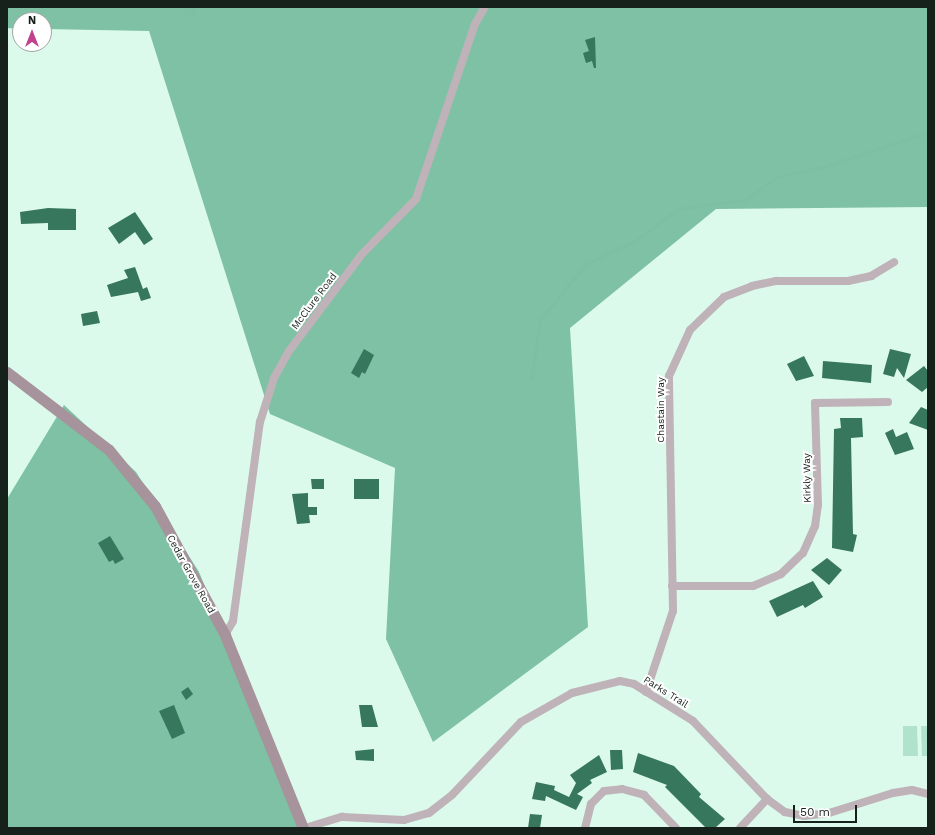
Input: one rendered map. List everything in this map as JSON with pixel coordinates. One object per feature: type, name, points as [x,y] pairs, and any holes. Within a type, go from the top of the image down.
[{"type":"main road","name":"Cedar Grove Road","points":[[7,372],[109,450],[134,477],[155,506],[224,635],[304,828]]},
{"type":"street","name":"McClure Road","points":[[224,635],[233,621],[260,422],[274,378],[289,351],[362,254],[416,199],[475,24],[485,7]]},
{"type":"street","name":"Chastain Way","points":[[646,692],[672,611],[669,376],[690,330],[724,297],[752,286],[776,282],[848,281],[871,276],[894,262]]},
{"type":"street","name":"Kirkly Way","points":[[672,586],[753,586],[781,574],[804,554],[815,526],[818,505],[815,403],[888,402]]},
{"type":"street","name":"Parks Trail","points":[[304,828],[342,817],[404,820],[429,813],[452,795],[521,722],[545,706],[572,692],[606,683],[634,684],[693,721],[767,800],[785,812],[804,816],[829,813],[892,793],[912,790],[928,794]]},
{"type":"street","points":[[585,828],[591,804],[604,791],[622,789],[644,795],[676,828]]},
{"type":"street","points":[[740,828],[767,800]]},
{"type":"shaded area","points":[[188,5],[192,5],[196,11],[192,17],[188,17],[184,13],[184,9]]},
{"type":"shaded area","points":[[7,7],[928,7],[928,207],[716,209],[570,328],[588,627],[433,742],[386,639],[395,468],[270,414],[149,31],[52,29],[52,12],[12,12],[12,28],[7,28]]},
{"type":"shaded area","points":[[64,405],[136,472],[199,572],[304,828],[7,828],[7,499]]},
{"type":"shaded area","points":[[903,726],[917,726],[918,756],[903,756]]},
{"type":"shaded area","points":[[921,726],[928,726],[928,756],[922,756]]},
{"type":"building","points":[[595,37],[596,68],[594,68],[592,61],[586,63],[583,53],[589,51],[585,40]]},
{"type":"building","points":[[48,208],[76,209],[76,230],[48,230],[48,223],[21,224],[20,212]]},
{"type":"building","points":[[135,212],[153,239],[144,245],[135,232],[119,244],[108,228]]},
{"type":"building","points":[[135,267],[143,289],[147,287],[151,298],[141,301],[138,292],[111,297],[107,285],[128,278],[124,270]]},
{"type":"building","points":[[97,311],[100,323],[83,326],[81,314]]},
{"type":"building","points":[[364,349],[374,355],[365,374],[362,372],[359,378],[351,373]]},
{"type":"building","points":[[890,349],[911,354],[904,378],[897,368],[894,377],[883,374]]},
{"type":"building","points":[[804,356],[814,376],[796,381],[787,364]]},
{"type":"building","points":[[823,361],[872,365],[871,383],[822,378]]},
{"type":"building","points":[[924,366],[928,371],[928,387],[922,392],[906,380]]},
{"type":"building","points":[[921,407],[928,410],[928,430],[909,423]]},
{"type":"building","points":[[840,418],[862,418],[863,437],[851,438],[853,534],[857,535],[853,552],[832,548],[834,429],[841,428]]},
{"type":"building","points":[[893,429],[896,437],[907,432],[914,449],[895,455],[885,433]]},
{"type":"building","points":[[311,479],[324,479],[324,489],[312,489]]},
{"type":"building","points":[[354,479],[379,479],[379,499],[354,499]]},
{"type":"building","points":[[308,493],[308,507],[317,507],[317,515],[309,515],[310,523],[297,524],[292,494]]},
{"type":"building","points":[[110,536],[124,559],[115,564],[113,560],[109,562],[98,543]]},
{"type":"building","points":[[827,558],[842,570],[829,585],[811,570]]},
{"type":"building","points":[[813,581],[823,597],[805,608],[803,605],[777,617],[769,601]]},
{"type":"building","points":[[188,687],[193,694],[186,700],[181,692]]},
{"type":"building","points":[[174,705],[185,733],[172,739],[159,711]]},
{"type":"building","points":[[359,705],[372,705],[378,727],[362,727]]},
{"type":"building","points":[[374,749],[374,761],[356,760],[355,751]]},
{"type":"building","points":[[610,750],[622,750],[623,769],[611,770]]},
{"type":"building","points":[[638,753],[674,766],[701,794],[699,797],[725,819],[715,828],[706,828],[665,787],[667,785],[633,772]]},
{"type":"building","points":[[599,755],[607,772],[590,780],[592,783],[577,794],[583,797],[576,810],[546,796],[545,801],[532,799],[536,782],[555,786],[554,790],[569,797],[576,783],[570,775]]},
{"type":"building","points":[[530,814],[542,815],[540,828],[528,828]]},
{"type":"waterway","points":[[531,379],[540,320],[586,264],[635,241],[678,209],[745,200],[777,177],[827,166],[928,132]]}]
